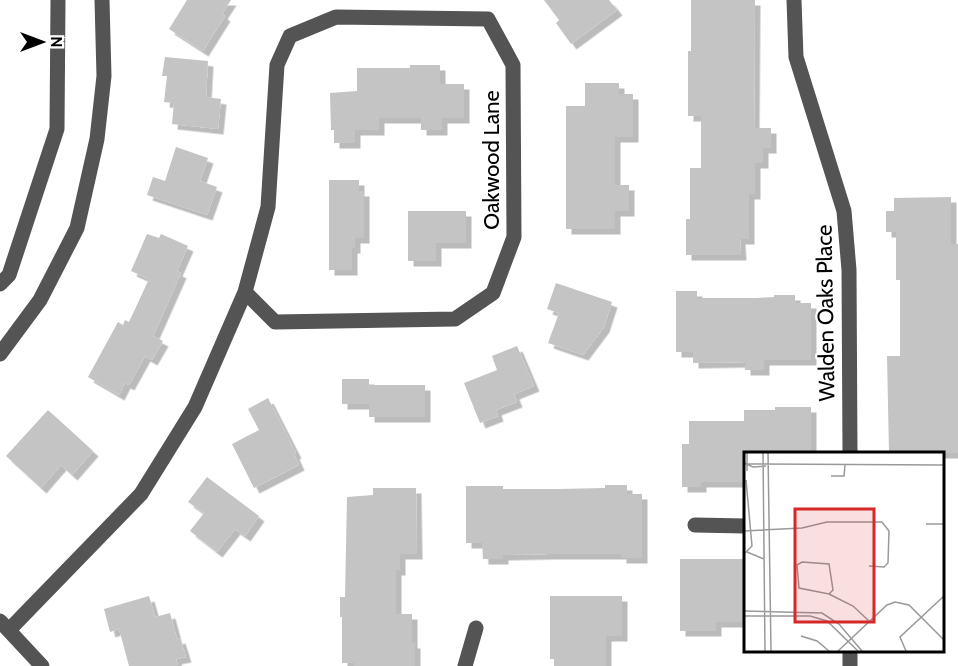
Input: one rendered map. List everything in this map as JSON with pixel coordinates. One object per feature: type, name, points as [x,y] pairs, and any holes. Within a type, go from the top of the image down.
[{"type":"street","points":[[0,285],[9,275],[57,129],[58,0]]},
{"type":"street","points":[[0,354],[40,300],[78,228],[97,139],[104,76],[102,0]]},
{"type":"street","name":"Walden Oaks Place","points":[[794,0],[796,57],[844,211],[849,270],[850,452]]},
{"type":"street","name":"Oakwood Lane","points":[[336,17],[488,19],[513,65],[514,237],[494,293],[455,319],[275,322],[245,292],[268,207],[276,65],[290,36],[336,17]]},
{"type":"street","points":[[42,666],[4,626],[141,494],[195,406],[245,292]]},
{"type":"street","points":[[695,525],[744,526]]},
{"type":"street","points":[[465,666],[476,628]]},
{"type":"building","points":[[187,0],[231,0],[222,14],[225,16],[203,51],[169,29]]},
{"type":"building","points":[[544,0],[609,0],[617,10],[571,44],[556,23],[559,20]]},
{"type":"building","points":[[691,0],[755,0],[754,128],[771,128],[771,148],[763,148],[763,163],[755,163],[755,194],[749,194],[749,239],[740,239],[741,255],[686,255],[686,219],[690,219],[690,168],[701,168],[701,116],[688,116]]},
{"type":"building","points":[[165,57],[208,61],[206,97],[221,99],[218,129],[172,124],[174,103],[164,102],[167,76],[162,76]]},
{"type":"building","points":[[410,65],[440,65],[440,84],[464,84],[464,118],[442,118],[442,130],[421,130],[421,118],[379,118],[379,130],[355,130],[355,143],[334,143],[334,130],[331,130],[330,93],[357,91],[357,68],[410,68]]},
{"type":"building","points":[[585,83],[619,83],[619,94],[633,94],[633,137],[615,137],[615,185],[629,185],[629,211],[615,211],[615,229],[566,229],[566,106],[585,106]]},
{"type":"building","points":[[176,147],[208,158],[200,181],[217,187],[207,215],[147,195],[153,177],[165,181]]},
{"type":"building","points":[[329,180],[359,180],[359,191],[364,191],[364,238],[355,238],[355,248],[352,248],[352,270],[329,270]]},
{"type":"building","points":[[951,197],[951,244],[958,244],[958,453],[889,452],[887,356],[900,356],[900,280],[896,280],[896,232],[886,232],[886,211],[894,211],[894,198]]},
{"type":"building","points":[[408,211],[466,211],[466,243],[436,243],[436,261],[408,261]]},
{"type":"building","points":[[147,234],[159,238],[161,234],[188,246],[177,271],[181,273],[153,336],[163,341],[152,360],[145,356],[129,385],[125,383],[119,395],[88,377],[118,322],[123,325],[125,320],[129,322],[149,279],[131,271]]},
{"type":"building","points":[[556,283],[612,302],[604,327],[583,355],[548,343],[559,313],[547,309]]},
{"type":"building","points":[[676,291],[697,291],[697,298],[756,298],[795,295],[795,303],[811,303],[811,360],[764,360],[764,370],[745,370],[745,362],[693,363],[693,352],[676,352]]},
{"type":"building","points":[[517,346],[534,386],[514,394],[517,402],[496,410],[498,416],[480,423],[464,383],[497,370],[492,356]]},
{"type":"building","points":[[342,379],[369,379],[369,385],[425,385],[425,417],[369,417],[369,404],[342,404]]},
{"type":"building","points":[[268,398],[296,453],[294,454],[299,465],[254,488],[232,444],[259,430],[248,409]]},
{"type":"building","points":[[775,407],[811,407],[811,452],[744,452],[744,482],[701,482],[701,487],[682,487],[682,444],[689,444],[689,421],[744,421],[744,410],[775,410]]},
{"type":"building","points":[[48,410],[93,451],[72,475],[61,465],[41,488],[6,456]]},
{"type":"building","points":[[207,477],[259,516],[245,536],[235,529],[217,552],[190,531],[204,513],[188,502]]},
{"type":"building","points":[[605,485],[627,485],[627,494],[642,494],[642,558],[621,558],[621,554],[548,554],[503,555],[503,559],[483,559],[482,543],[466,543],[466,486],[558,489],[605,488]]},
{"type":"building","points":[[373,488],[416,488],[417,554],[400,554],[400,570],[396,570],[396,614],[412,614],[415,666],[354,666],[354,663],[342,663],[340,597],[345,597],[347,497],[373,495]]},
{"type":"building","points":[[680,559],[744,559],[744,622],[716,622],[716,631],[680,631]]},
{"type":"building","points":[[149,596],[155,617],[170,613],[177,639],[180,638],[186,657],[176,659],[178,666],[129,666],[119,629],[110,632],[104,609]]},
{"type":"building","points":[[550,596],[622,596],[622,636],[606,636],[606,666],[554,666],[554,659],[550,659]]}]
